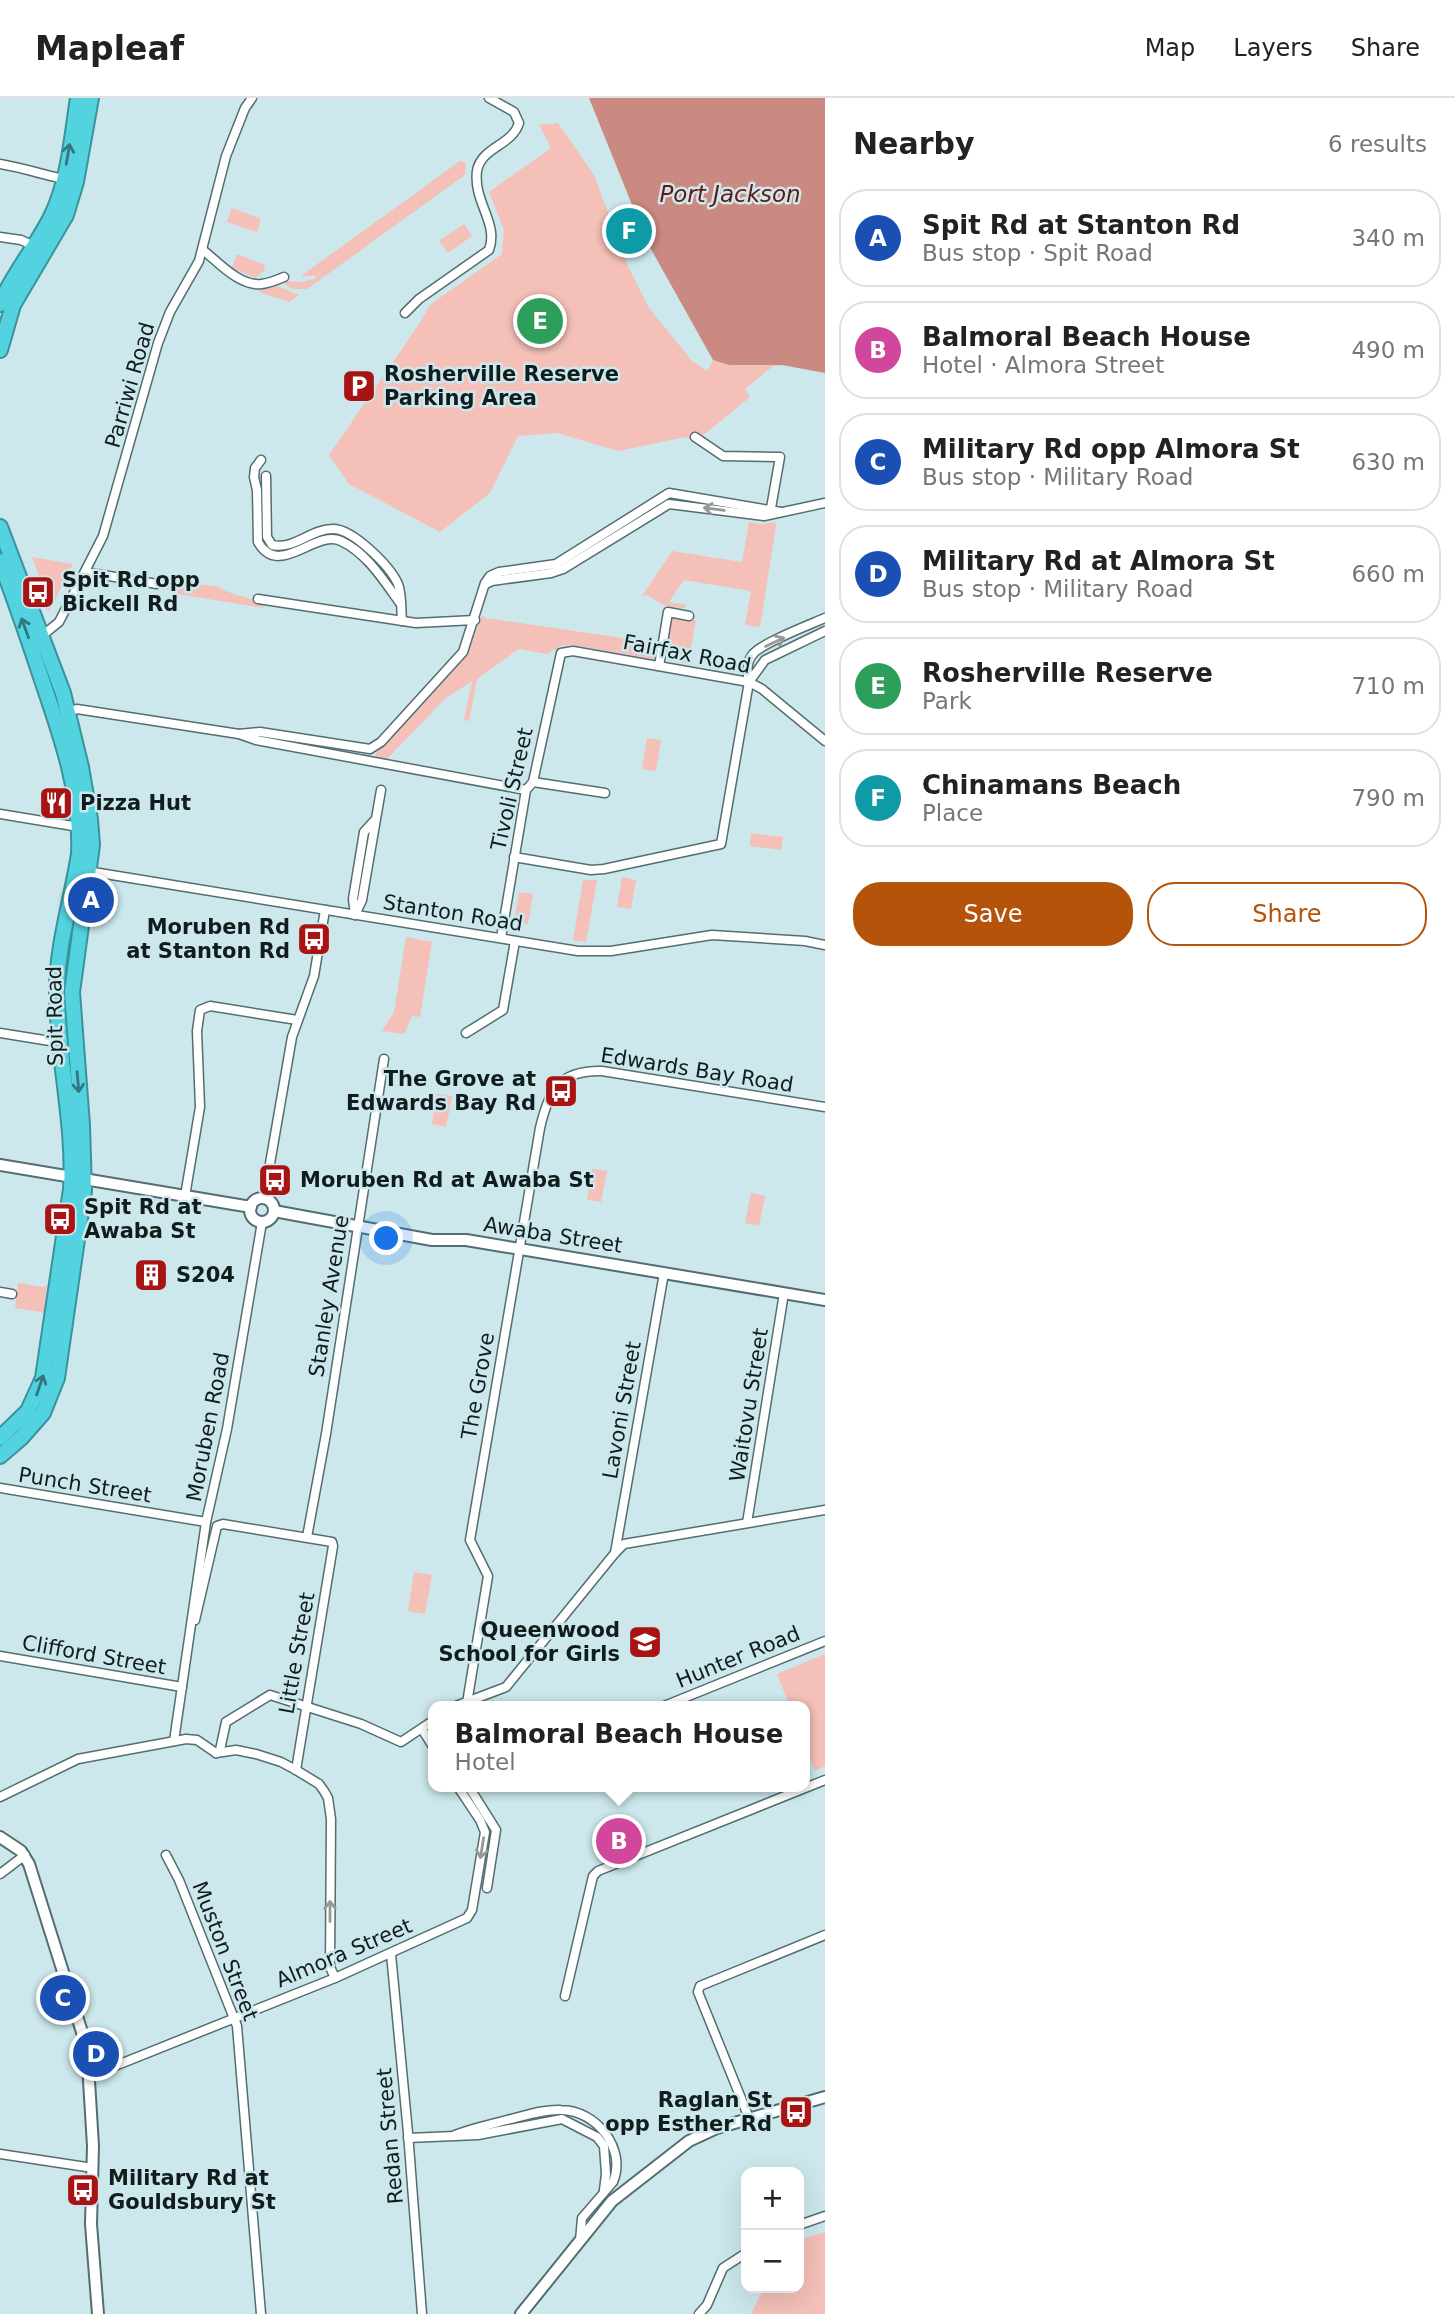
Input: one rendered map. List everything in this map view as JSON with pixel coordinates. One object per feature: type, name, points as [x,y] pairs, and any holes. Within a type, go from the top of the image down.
[{"type":"highway","points":[[0,350],[13,305],[66,215],[78,98]]},
{"type":"highway","points":[[0,304],[70,180],[91,98]]},
{"type":"highway","name":"Spit Road","points":[[0,527],[8,577],[62,714],[83,871]]},
{"type":"highway","name":"Spit Road","points":[[0,561],[43,635],[90,819],[67,1040],[78,1179],[57,1378],[52,1394],[34,1425],[0,1456]]},
{"type":"highway","name":"Spit Road","points":[[0,1438],[28,1411],[43,1378],[78,1179]]},
{"type":"street","name":"Parriwi Road","points":[[43,635],[59,622],[108,523],[164,325],[194,272],[203,250],[226,156],[245,108],[252,98]]},
{"type":"street","points":[[405,313],[419,299],[489,250],[492,234],[476,191],[477,171],[485,156],[513,136],[519,123],[514,112],[489,98]]},
{"type":"street","points":[[0,164],[32,169],[49,177],[70,180]]},
{"type":"street","points":[[0,237],[21,240],[34,246]]},
{"type":"street","points":[[203,250],[252,284],[262,284],[284,277]]},
{"type":"street","points":[[695,437],[723,456],[780,457],[771,508]]},
{"type":"street","points":[[261,460],[255,468],[254,477],[257,490],[258,542],[262,549],[282,556],[295,554],[307,546],[332,539],[341,541],[371,563],[400,603]]},
{"type":"street","points":[[266,476],[267,537],[272,545],[282,547],[332,529],[346,532],[378,556],[398,584],[402,621]]},
{"type":"street","points":[[239,734],[260,732],[370,750],[463,652],[483,590],[488,579],[495,573],[556,564],[668,493],[771,508],[781,512]]},
{"type":"street","points":[[483,590],[486,584],[492,581],[563,569],[669,504],[764,516],[825,503]]},
{"type":"street","points":[[85,572],[157,584]]},
{"type":"street","points":[[258,600],[416,623],[475,620]]},
{"type":"street","points":[[659,666],[668,612],[690,615]]},
{"type":"street","points":[[514,857],[591,870],[721,844],[749,682],[748,664],[756,652],[825,618]]},
{"type":"street","points":[[749,682],[765,660],[825,631]]},
{"type":"street","name":"Fairfax Road","points":[[565,651],[749,682],[762,689],[825,741]]},
{"type":"street","name":"Tivoli Street","points":[[501,938],[526,790],[533,782],[558,659],[565,651]]},
{"type":"street","points":[[62,714],[80,710],[239,734],[256,740],[526,790]]},
{"type":"street","points":[[533,782],[605,793]]},
{"type":"street","points":[[355,915],[353,898],[364,832],[375,820],[381,790]]},
{"type":"street","points":[[0,814],[79,827]]},
{"type":"street","name":"Stanton Road","points":[[83,871],[514,941],[598,952],[712,935],[805,941],[825,945]]},
{"type":"street","points":[[264,1198],[292,1037],[314,976],[325,909]]},
{"type":"street","points":[[466,1034],[503,1010],[514,941]]},
{"type":"street","points":[[186,1196],[200,1107],[197,1031],[200,1010],[210,1006],[297,1020]]},
{"type":"street","points":[[0,1033],[67,1040]]},
{"type":"street","name":"Stanley Avenue","points":[[307,1537],[384,1059]]},
{"type":"street","name":"Edwards Bay Road","points":[[565,1078],[579,1072],[611,1071],[825,1107]]},
{"type":"street","name":"The Grove","points":[[467,1701],[488,1576],[470,1540],[544,1111],[553,1091],[565,1078]]},
{"type":"street","points":[[0,1165],[251,1207]]},
{"type":"street","points":[[264,1198],[271,1202],[274,1211],[269,1220],[262,1222],[253,1217],[251,1207],[254,1201],[264,1198]]},
{"type":"street","name":"Awaba Street","points":[[274,1211],[432,1240],[466,1240],[519,1248],[825,1300]]},
{"type":"street","name":"Moruben Road","points":[[174,1741],[206,1522],[227,1429],[262,1222]]},
{"type":"street","name":"Lavoni Street","points":[[615,1553],[664,1273]]},
{"type":"street","points":[[0,1292],[12,1294]]},
{"type":"street","name":"Waitovu Street","points":[[747,1523],[785,1293]]},
{"type":"street","name":"Punch Street","points":[[0,1488],[206,1522]]},
{"type":"street","points":[[472,1701],[506,1687],[615,1553],[630,1542],[825,1510]]},
{"type":"street","name":"Moruben Road","points":[[189,1639],[201,1600],[217,1526],[223,1524],[307,1537]]},
{"type":"street","name":"Little Street","points":[[296,1770],[333,1546],[332,1542],[307,1537]]},
{"type":"street","name":"Hunter Road","points":[[676,1701],[825,1641]]},
{"type":"street","name":"Clifford Street","points":[[0,1656],[182,1688]]},
{"type":"street","points":[[216,1753],[220,1750],[226,1722],[266,1696],[275,1696],[360,1724],[401,1742],[428,1726]]},
{"type":"street","points":[[422,1729],[428,1739]]},
{"type":"street","points":[[0,1797],[78,1759],[193,1739],[216,1753],[236,1750],[256,1754],[296,1770],[319,1784],[328,1798],[331,1819],[330,1967],[335,1978]]},
{"type":"street","name":"Almora Street","points":[[90,2076],[335,1978],[467,1918],[472,1910],[485,1832],[461,1792]]},
{"type":"street","points":[[472,1792],[496,1830],[487,1888]]},
{"type":"street","points":[[565,1996],[593,1876],[598,1871],[795,1792]]},
{"type":"street","points":[[0,1837],[25,1855],[87,2048],[93,2168],[91,2224],[97,2314]]},
{"type":"street","points":[[0,1874],[25,1855]]},
{"type":"street","name":"Muston Street","points":[[166,1855],[179,1880],[238,2030],[261,2314]]},
{"type":"street","points":[[749,2118],[698,1992],[700,1986],[825,1935]]},
{"type":"street","name":"Redan Street","points":[[391,1954],[422,2314]]},
{"type":"street","points":[[521,2314],[612,2201],[689,2141],[749,2118],[825,2096]]},
{"type":"street","points":[[408,2138],[455,2135],[473,2127],[561,2109],[601,2128],[613,2144],[616,2175],[582,2218],[580,2241]]},
{"type":"street","points":[[0,2154],[93,2168]]},
{"type":"street","points":[[804,2223],[825,2216]]},
{"type":"street","points":[[699,2314],[707,2305],[723,2268],[741,2256]]},
{"type":"shaded area","points":[[558,123],[594,175],[627,264],[649,308],[692,361],[707,371],[713,360],[729,365],[782,365],[773,366],[745,389],[750,397],[695,442],[686,437],[618,451],[557,433],[518,436],[490,493],[440,532],[349,484],[329,455],[431,304],[502,254],[504,230],[489,192],[551,148],[539,125]]},
{"type":"shaded area","points":[[460,161],[466,163],[465,175],[307,289],[293,289],[284,284],[286,281],[315,279],[316,276],[301,276]]},
{"type":"shaded area","points":[[232,208],[261,219],[257,232],[227,222]]},
{"type":"shaded area","points":[[464,224],[472,236],[448,253],[439,241]]},
{"type":"shaded area","points":[[237,254],[265,265],[264,271],[255,278],[232,268]]},
{"type":"shaded area","points":[[275,285],[299,295],[289,302],[259,292],[262,286]]},
{"type":"shaded area","points":[[749,522],[775,522],[776,526],[760,627],[745,625],[751,591],[684,580],[669,602],[687,605],[684,608],[665,606],[647,595],[642,596],[672,551],[742,562]]},
{"type":"shaded area","points":[[32,557],[73,564],[49,611],[45,609],[46,595]]},
{"type":"shaded area","points":[[157,578],[219,587],[254,601],[264,608],[177,594],[161,586]]},
{"type":"shaded area","points":[[482,615],[485,618],[649,642],[659,645],[658,653],[653,659],[572,645],[561,646],[547,654],[519,649],[477,679],[469,721],[464,720],[472,681],[445,699],[384,762],[378,761],[378,748],[468,653]]},
{"type":"shaded area","points":[[675,618],[696,620],[688,664],[669,660],[664,653],[669,622]]},
{"type":"shaded area","points":[[647,738],[661,740],[656,771],[642,769]]},
{"type":"shaded area","points":[[751,833],[783,837],[781,850],[750,846]]},
{"type":"shaded area","points":[[622,877],[636,880],[631,909],[617,907]]},
{"type":"shaded area","points":[[583,880],[597,880],[586,942],[573,940]]},
{"type":"shaded area","points":[[519,892],[533,894],[528,924],[514,922]]},
{"type":"shaded area","points":[[406,937],[432,942],[420,1017],[412,1016],[404,1034],[382,1031],[394,1012]]},
{"type":"shaded area","points":[[437,1094],[452,1096],[446,1127],[432,1124]]},
{"type":"shaded area","points":[[592,1169],[607,1171],[601,1202],[587,1200]]},
{"type":"shaded area","points":[[751,1193],[765,1196],[759,1226],[745,1223]]},
{"type":"shaded area","points":[[18,1283],[44,1287],[47,1284],[44,1315],[41,1312],[15,1308]]},
{"type":"shaded area","points":[[414,1572],[432,1575],[425,1614],[408,1611]]},
{"type":"shaded area","points":[[825,1654],[825,1766],[815,1771],[810,1758],[810,1701],[788,1701],[777,1674]]},
{"type":"shaded area","points":[[825,2232],[825,2314],[751,2314],[762,2293],[804,2293],[804,2238]]},
{"type":"water","name":"Port Jackson","points":[[589,98],[825,98],[825,373],[782,365],[729,365],[713,360],[647,242]]},
{"type":"place","name":"Chinamans Beach","points":[[629,231]]},
{"type":"place","name":"Rosherville Reserve","points":[[540,321]]},
{"type":"place","name":"Rosherville Reserve Parking Area","points":[[359,386]]},
{"type":"place","name":"Spit Rd opp Bickell Rd","points":[[38,592]]},
{"type":"place","name":"Pizza Hut","points":[[56,803]]},
{"type":"place","name":"Spit Rd at Stanton Rd","points":[[91,900]]},
{"type":"place","name":"Moruben Rd at Stanton Rd","points":[[314,939]]},
{"type":"place","name":"The Grove at Edwards Bay Rd","points":[[561,1091]]},
{"type":"place","name":"Moruben Rd at Awaba St","points":[[275,1180]]},
{"type":"place","name":"Spit Rd at Awaba St","points":[[60,1219]]},
{"type":"place","name":"S204","points":[[151,1275]]},
{"type":"place","name":"Queenwood School for Girls","points":[[645,1642]]},
{"type":"place","name":"Balmoral Beach House","points":[[619,1841]]},
{"type":"place","name":"Military Rd opp Almora St","points":[[63,1998]]},
{"type":"place","name":"Military Rd at Almora St","points":[[96,2054]]},
{"type":"place","name":"Raglan St opp Esther Rd","points":[[796,2112]]},
{"type":"place","name":"Military Rd at Gouldsbury St","points":[[83,2190]]}]
